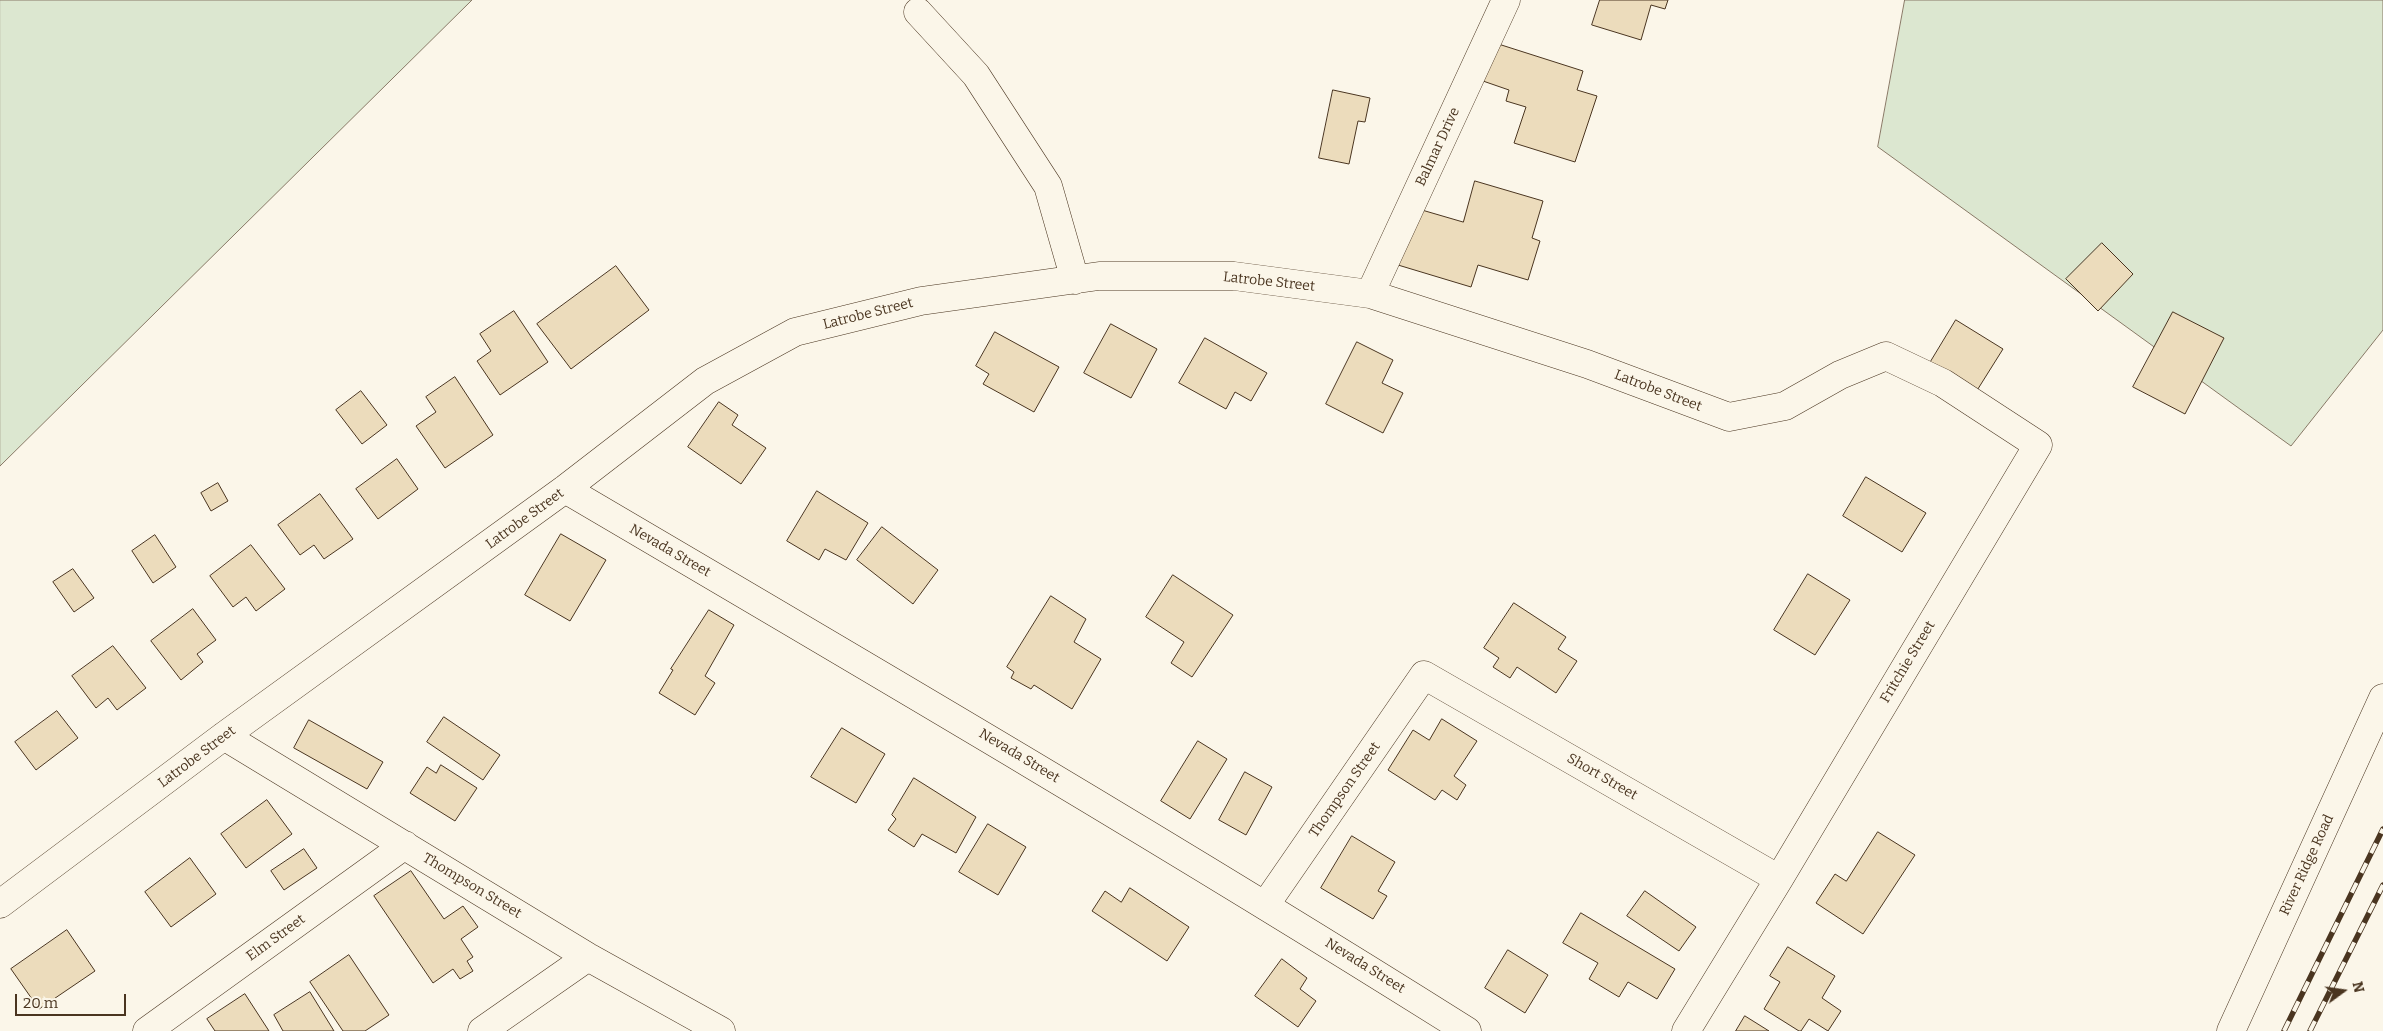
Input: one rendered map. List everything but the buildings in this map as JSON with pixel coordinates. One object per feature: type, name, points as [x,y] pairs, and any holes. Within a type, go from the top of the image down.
[{"type":"street","name":"Balmar Drive","points":[[1370,294],[1506,0]]},
{"type":"street","points":[[918,12],[976,75],[1048,186],[1075,280]]},
{"type":"street","name":"Latrobe Street","points":[[0,904],[224,736],[565,490],[706,381],[795,332],[921,301],[1099,276],[1234,276],[1370,294],[1587,364],[1729,417],[1785,406],[1840,375],[1886,356]]},
{"type":"street","name":"Fritchie Street","points":[[1686,1031],[1780,879],[2038,444],[1943,383],[1886,356]]},
{"type":"street","name":"Nevada Street","points":[[565,490],[1019,756],[1266,904],[1467,1031]]},
{"type":"street","name":"Short Street","points":[[1424,675],[1780,879]]},
{"type":"street","name":"Thompson Street","points":[[1266,904],[1424,675]]},
{"type":"street","name":"River Ridge Road","points":[[2231,1031],[2383,698]]},
{"type":"street","name":"Thompson Street","points":[[224,736],[588,957],[721,1031]]},
{"type":"street","name":"Elm Street","points":[[147,1031],[404,844]]},
{"type":"street","points":[[482,1031],[588,957]]},
{"type":"green space","points":[[0,0],[472,0],[0,466]]},
{"type":"green space","points":[[1905,0],[2383,0],[2383,330],[2291,446],[1878,147]]},
{"type":"railway","points":[[2284,1031],[2383,829]]},
{"type":"railway","points":[[2310,1031],[2383,885]]}]
